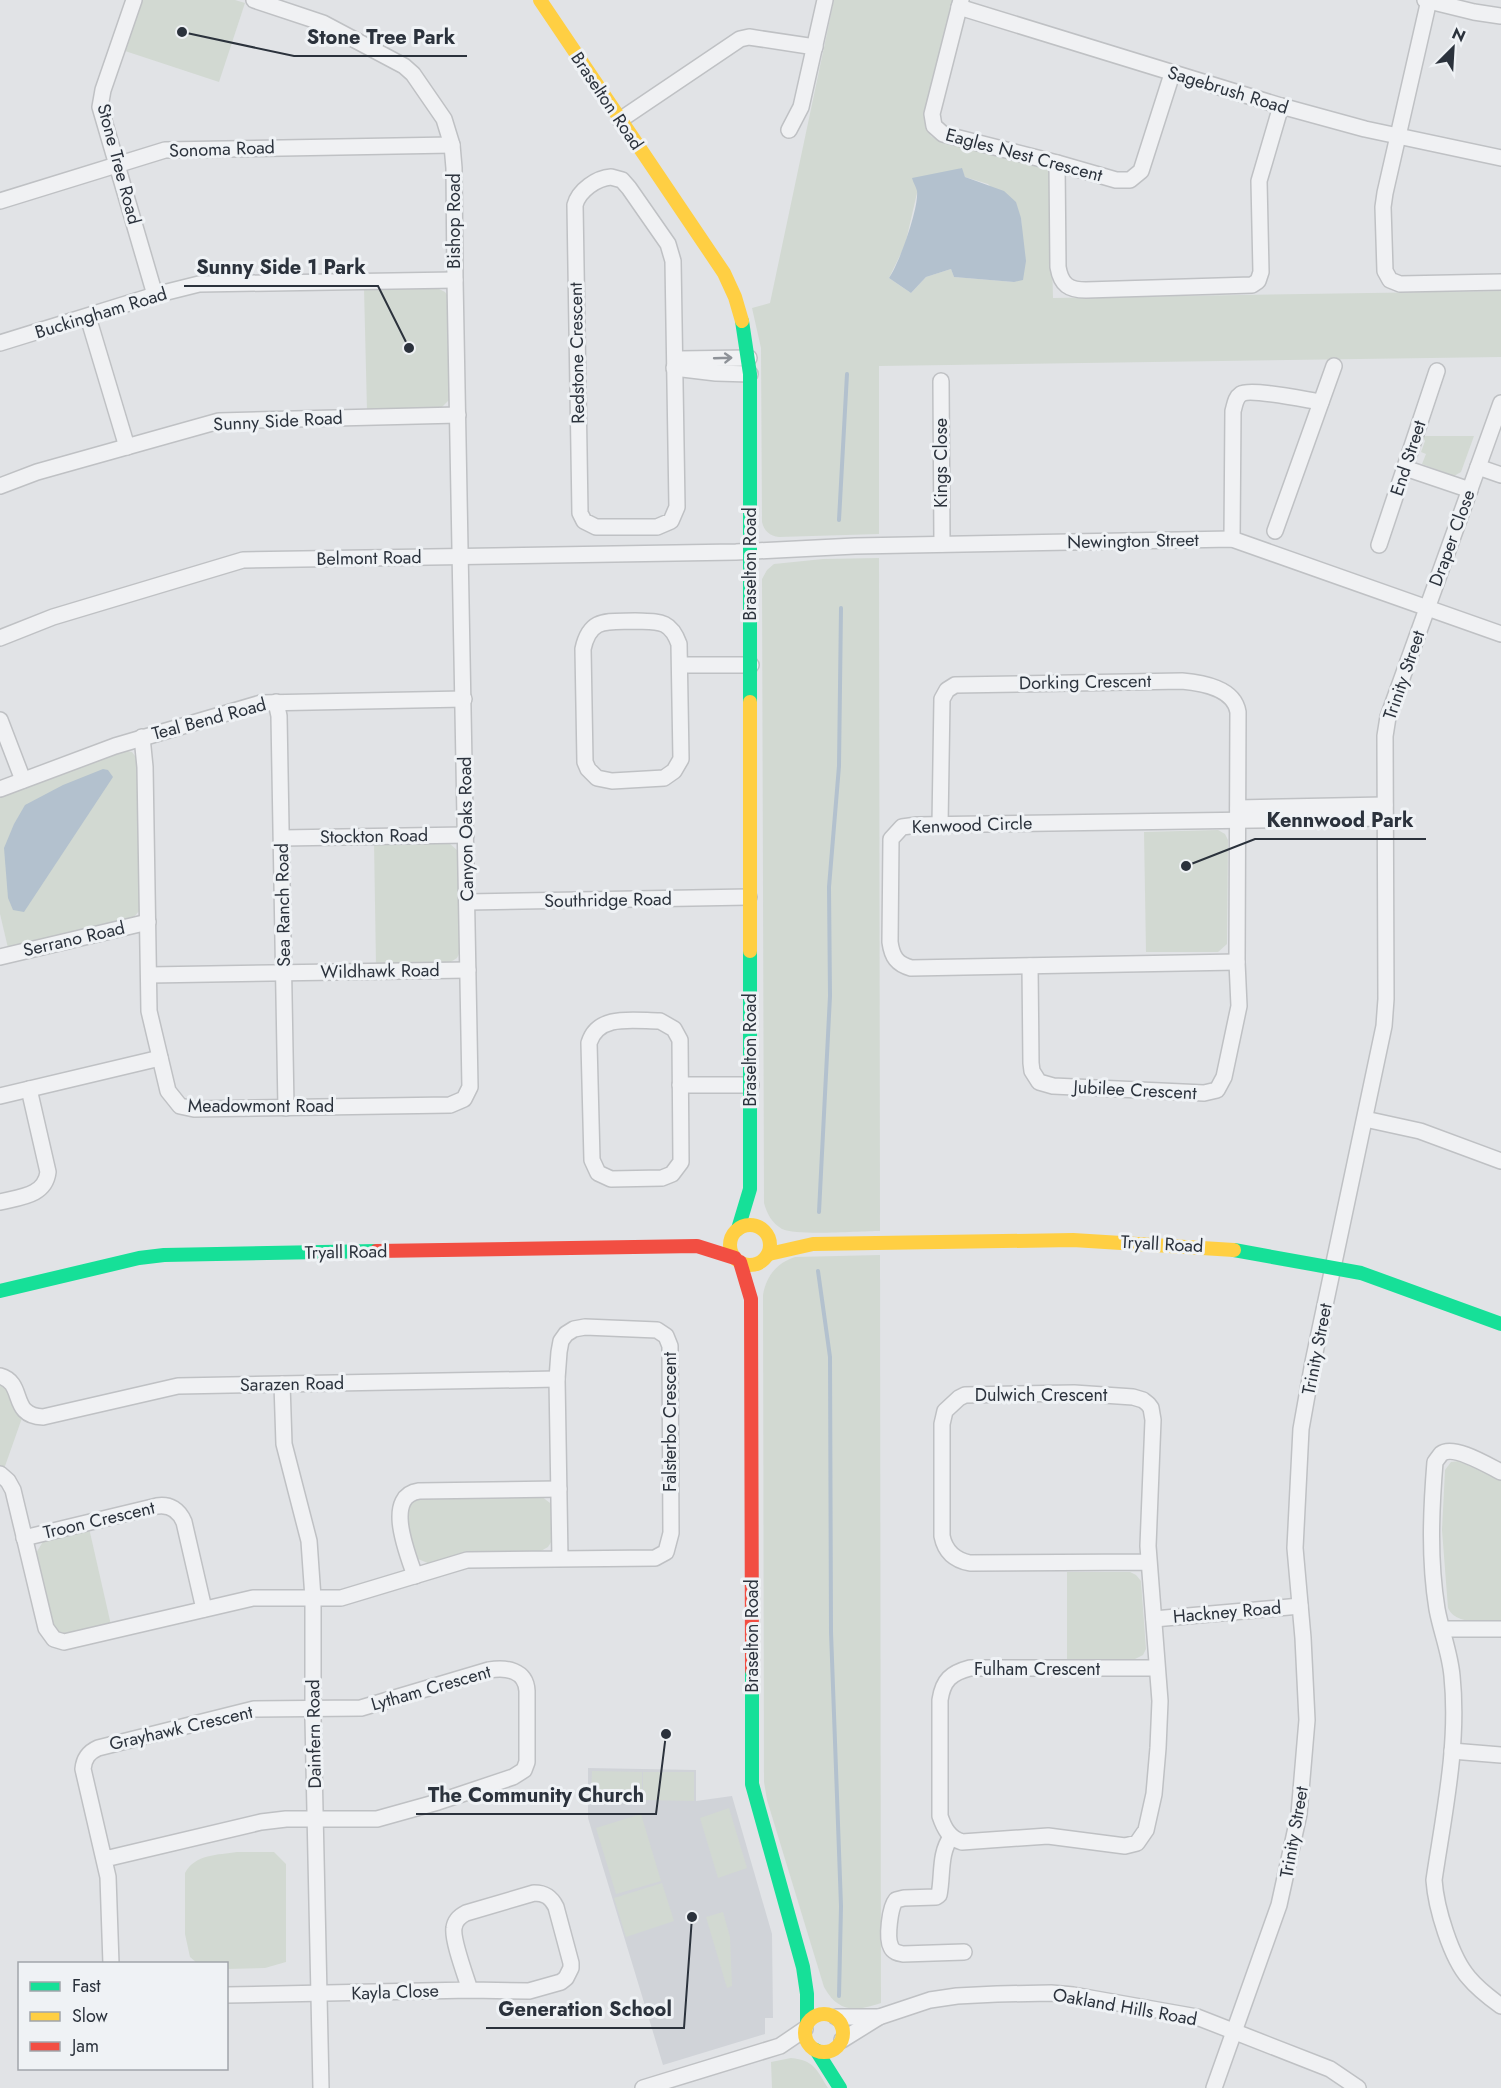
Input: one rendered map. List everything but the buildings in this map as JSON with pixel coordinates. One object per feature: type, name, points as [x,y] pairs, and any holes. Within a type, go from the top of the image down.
[{"type":"street","name":"Stone Tree Road","points":[[134,0],[100,102],[155,295]]},
{"type":"street","name":"Bishop Road","points":[[254,0],[323,23],[404,66],[413,74],[444,119],[452,145],[454,168],[454,280],[461,556]]},
{"type":"street","points":[[789,129],[801,107],[825,0]]},
{"type":"street","points":[[1501,16],[1474,12],[1428,0],[1383,207],[1384,262],[1390,280],[1400,284],[1501,282]]},
{"type":"street","name":"Braselton Road","points":[[546,2],[620,120],[724,273],[740,311],[749,358],[750,1189],[736,1231]]},
{"type":"street","name":"Sagebrush Road","points":[[960,4],[1172,74],[1281,106],[1398,136],[1501,158]]},
{"type":"street","name":"Eagles Nest Crescent","points":[[960,4],[933,114],[934,126],[950,137],[1123,182],[1136,177],[1141,171],[1172,74]]},
{"type":"street","points":[[620,120],[740,39],[749,37],[816,47]]},
{"type":"street","points":[[1057,163],[1058,267],[1065,286],[1086,290],[1252,285],[1258,281],[1261,272],[1259,181],[1281,106]]},
{"type":"street","name":"Sonoma Road","points":[[0,201],[172,149],[452,145]]},
{"type":"street","name":"Redstone Crescent","points":[[611,177],[626,183],[668,244],[673,261],[674,369],[677,507],[674,517],[667,524],[657,527],[603,528],[588,524],[581,517],[580,506],[575,210],[579,195],[602,179],[611,177]]},
{"type":"street","name":"Buckingham Road","points":[[0,343],[155,295],[207,284],[454,280]]},
{"type":"street","points":[[88,317],[127,447]]},
{"type":"street","points":[[674,369],[749,358]]},
{"type":"street","points":[[1275,531],[1334,366]]},
{"type":"street","points":[[674,369],[697,379],[716,373],[750,374]]},
{"type":"street","name":"End Street","points":[[1379,545],[1437,371]]},
{"type":"street","name":"Kings Close","points":[[941,381],[942,544]]},
{"type":"street","points":[[1232,539],[1233,411],[1236,400],[1240,395],[1253,392],[1321,402]]},
{"type":"street","name":"Draper Close","points":[[1427,608],[1501,403]]},
{"type":"street","name":"Sunny Side Road","points":[[0,486],[37,472],[205,424],[227,420],[458,415]]},
{"type":"street","name":"Draper Close","points":[[1478,467],[1501,475]]},
{"type":"street","points":[[1405,468],[1470,490]]},
{"type":"street","name":"Newington Street","points":[[750,551],[942,544],[1232,539],[1501,634]]},
{"type":"street","name":"Belmont Road","points":[[0,638],[53,616],[239,561],[750,551]]},
{"type":"street","name":"Canyon Oaks Road","points":[[461,556],[470,1087],[464,1099]]},
{"type":"street","name":"Trinity Street","points":[[1214,2088],[1279,1905],[1299,1814],[1308,1720],[1295,1548],[1301,1429],[1382,1040],[1386,999],[1385,736],[1388,717],[1427,608]]},
{"type":"street","points":[[605,622],[651,622],[668,626],[674,631],[679,644],[681,665],[682,748],[681,759],[675,771],[664,778],[612,781],[597,778],[585,762],[583,649],[588,631],[605,622]]},
{"type":"street","points":[[681,665],[751,665]]},
{"type":"street","name":"Dorking Crescent","points":[[940,825],[942,699],[947,690],[960,685],[1182,681],[1216,689],[1234,699],[1238,712],[1238,814]]},
{"type":"street","name":"Teal Bend Road","points":[[0,789],[142,737],[261,703],[464,699]]},
{"type":"street","name":"Sea Ranch Road","points":[[276,702],[279,716],[286,1107]]},
{"type":"street","points":[[0,720],[23,780]]},
{"type":"street","name":"Meadowmont Road","points":[[142,737],[145,766],[149,1011],[168,1091],[180,1106],[194,1109],[450,1105],[464,1099]]},
{"type":"street","name":"Kenwood Circle","points":[[1237,962],[911,968],[904,966],[893,957],[890,942],[891,839],[902,827],[1238,814],[1385,811]]},
{"type":"street","points":[[1237,962],[1238,814]]},
{"type":"street","name":"Stockton Road","points":[[282,838],[466,835]]},
{"type":"street","name":"Southridge Road","points":[[467,902],[749,897]]},
{"type":"street","name":"Serrano Road","points":[[0,957],[148,922]]},
{"type":"street","name":"Jubilee Crescent","points":[[1030,966],[1031,1063],[1032,1071],[1039,1082],[1053,1086],[1204,1093],[1217,1090],[1224,1077],[1239,1006],[1237,962]]},
{"type":"street","name":"Wildhawk Road","points":[[149,975],[468,970]]},
{"type":"street","points":[[660,1021],[670,1025],[680,1041],[680,1085],[682,1156],[676,1171],[662,1178],[611,1179],[598,1173],[592,1160],[589,1042],[594,1030],[606,1022],[660,1021]]},
{"type":"street","points":[[0,1096],[160,1058]]},
{"type":"street","points":[[680,1085],[751,1085]]},
{"type":"street","points":[[0,1202],[32,1194],[41,1189],[47,1179],[48,1172],[29,1089]]},
{"type":"street","points":[[1365,1119],[1420,1131],[1501,1161]]},
{"type":"street","name":"Braselton Road","points":[[750,1189],[765,1232]]},
{"type":"street","points":[[752,1224],[765,1232],[771,1246],[766,1257],[753,1265],[737,1260],[730,1248],[736,1231],[752,1224]]},
{"type":"street","name":"Tryall Road","points":[[0,1291],[139,1258],[164,1255],[697,1246],[736,1231]]},
{"type":"street","name":"Tryall Road","points":[[765,1232],[813,1244],[1091,1241],[1223,1248],[1361,1273],[1501,1324]]},
{"type":"street","name":"Tryall Road","points":[[766,1257],[813,1244]]},
{"type":"street","name":"Tryall Road","points":[[697,1246],[737,1260]]},
{"type":"street","name":"Braselton Road","points":[[751,1299],[766,1257]]},
{"type":"street","name":"Braselton Road","points":[[737,1260],[751,1299],[752,1784],[803,1967],[809,2000],[806,2026]]},
{"type":"street","name":"Falsterbo Crescent","points":[[313,1598],[341,1598],[467,1560],[655,1558],[662,1556],[668,1548],[671,1533],[670,1343],[663,1332],[652,1328],[574,1329],[561,1341],[557,1379],[560,1559]]},
{"type":"street","name":"Sarazen Road","points":[[0,1376],[13,1385],[21,1407],[30,1415],[43,1417],[178,1386],[557,1379]]},
{"type":"street","name":"Dainfern Road","points":[[282,1384],[284,1444],[309,1541],[313,1598],[321,2088]]},
{"type":"street","name":"Dulwich Crescent","points":[[1148,1562],[970,1563],[955,1558],[946,1548],[942,1536],[942,1424],[949,1406],[965,1395],[1074,1393],[1133,1397],[1143,1400],[1151,1408],[1153,1420],[1148,1562],[1154,1618]]},
{"type":"street","points":[[1501,1472],[1455,1452],[1440,1454],[1435,1462],[1431,1535],[1437,1609],[1452,1674],[1454,1714],[1452,1751],[1434,1880],[1435,1893],[1451,1948],[1460,1966],[1469,1979],[1501,2006]]},
{"type":"street","name":"Troon Crescent","points":[[0,1474],[11,1485],[46,1628],[54,1639],[69,1641],[252,1598],[313,1598]]},
{"type":"street","points":[[415,1576],[401,1530],[402,1504],[411,1493],[559,1489]]},
{"type":"street","name":"Troon Crescent","points":[[24,1538],[157,1506],[173,1508],[182,1516],[184,1522],[204,1609]]},
{"type":"street","name":"Hackney Road","points":[[1154,1618],[1300,1606]]},
{"type":"street","points":[[964,1953],[903,1954],[894,1950],[890,1943],[890,1907],[896,1900],[939,1895],[942,1858],[951,1837],[962,1842],[1048,1836],[1125,1846],[1137,1843],[1146,1830],[1154,1794],[1160,1701],[1154,1618]]},
{"type":"street","points":[[1443,1629],[1501,1629]]},
{"type":"street","name":"Fulham Crescent","points":[[951,1837],[940,1816],[940,1700],[945,1682],[950,1676],[957,1671],[970,1668],[1157,1668]]},
{"type":"street","name":"Lytham Crescent","points":[[313,1708],[361,1708],[497,1669],[519,1674],[527,1686],[528,1757],[526,1766],[519,1774],[388,1817],[316,1820]]},
{"type":"street","name":"Grayhawk Crescent","points":[[111,1962],[108,1877],[83,1769],[90,1752],[98,1748],[254,1710],[313,1708]]},
{"type":"street","points":[[1452,1751],[1501,1755]]},
{"type":"street","points":[[105,1859],[261,1822],[286,1819],[316,1820]]},
{"type":"street","name":"Kayla Close","points":[[319,1994],[470,1990],[529,1991],[561,1982],[569,1973],[572,1963],[556,1907],[551,1899],[534,1893],[466,1913],[458,1918],[454,1926],[454,1937],[470,1990]]},
{"type":"street","name":"Braselton Road","points":[[803,1967],[833,2016]]},
{"type":"street","name":"Oakland Hills Road","points":[[840,2043],[879,2017],[930,2000],[957,1996],[1051,1993],[1111,2001],[1197,2017],[1330,2069],[1358,2088]]},
{"type":"street","points":[[228,1995],[319,1994]]},
{"type":"street","points":[[643,2088],[780,2046],[819,2014],[833,2016],[844,2030],[840,2043],[841,2088]]},
{"type":"street","name":"Oakland Hills Road","points":[[833,2016],[879,2017]]},
{"type":"street","points":[[806,2026],[805,2037],[841,2088]]},
{"type":"street","points":[[780,2046],[830,2051],[840,2043]]},
{"type":"shaded area","points":[[139,0],[235,0],[245,3],[219,82],[122,50]]},
{"type":"shaded area","points":[[834,0],[956,0],[926,127],[931,136],[936,139],[1042,165],[1050,171],[1053,298],[1501,291],[1501,357],[879,366],[879,534],[779,537],[768,532],[762,522],[761,348],[752,308],[770,303]],"holes":[[[961,168],[965,177],[988,184],[1021,218],[1022,230],[1014,282],[954,277],[951,269],[926,277],[911,293],[889,278],[905,245],[917,193]]]},
{"type":"shaded area","points":[[435,287],[449,297],[451,398],[441,408],[367,411],[364,288]]},
{"type":"shaded area","points":[[1422,436],[1474,436],[1461,472],[1454,476],[1422,464],[1426,454],[1421,452],[1425,441]]},
{"type":"shaded area","points":[[879,558],[880,1231],[814,1233],[790,1231],[778,1227],[768,1214],[764,1203],[762,579],[774,564],[823,559]]},
{"type":"shaded area","points":[[123,750],[132,752],[138,760],[140,910],[132,919],[8,948],[0,914],[0,796]]},
{"type":"shaded area","points":[[1218,830],[1225,834],[1228,840],[1227,944],[1218,952],[1146,952],[1144,832]]},
{"type":"shaded area","points":[[374,842],[449,843],[458,851],[461,950],[457,958],[449,963],[376,965]]},
{"type":"shaded area","points":[[880,1255],[881,2003],[856,2009],[836,2002],[824,1987],[767,1800],[764,1782],[763,1295],[773,1271],[795,1257]]},
{"type":"shaded area","points":[[0,1383],[8,1392],[15,1409],[22,1418],[4,1469],[0,1467]]},
{"type":"shaded area","points":[[1459,1461],[1501,1480],[1501,1620],[1464,1620],[1457,1618],[1448,1608],[1442,1530],[1445,1470],[1451,1462]]},
{"type":"shaded area","points":[[541,1496],[553,1508],[553,1539],[548,1547],[539,1552],[430,1564],[418,1559],[414,1554],[408,1534],[407,1509],[415,1498]]},
{"type":"shaded area","points":[[89,1528],[111,1625],[66,1635],[61,1634],[53,1628],[36,1553],[44,1540]]},
{"type":"shaded area","points":[[1067,1572],[1130,1572],[1136,1575],[1141,1581],[1146,1649],[1143,1655],[1135,1659],[1067,1659]]},
{"type":"shaded area","points":[[588,1768],[696,1770],[696,1801],[732,1796],[772,1934],[773,2018],[765,2018],[765,2034],[663,2065],[588,1818]]},
{"type":"shaded area","points":[[592,1771],[642,1772],[642,1800],[591,1799]]},
{"type":"shaded area","points":[[643,1772],[694,1772],[694,1801],[643,1800]]},
{"type":"shaded area","points":[[729,1808],[747,1868],[718,1878],[700,1818]]},
{"type":"shaded area","points":[[641,1814],[661,1881],[616,1894],[596,1828]]},
{"type":"shaded area","points":[[237,1852],[274,1852],[286,1864],[286,1962],[265,1968],[228,1969],[228,1962],[196,1962],[190,1957],[185,1934],[185,1873],[195,1862],[215,1855]]},
{"type":"shaded area","points":[[662,1883],[674,1921],[626,1937],[614,1898]]},
{"type":"shaded area","points":[[723,1912],[730,1937],[732,1986],[727,1988],[706,1917]]},
{"type":"shaded area","points":[[791,2058],[805,2061],[814,2067],[828,2088],[772,2088],[771,2062]]},
{"type":"water","points":[[962,168],[965,177],[1004,191],[1016,202],[1021,218],[1026,261],[1023,280],[1014,282],[954,277],[951,269],[926,277],[911,293],[889,278],[903,249],[915,210],[917,191],[912,178]]},
{"type":"water","points":[[103,769],[108,770],[113,777],[24,912],[13,910],[8,898],[4,848],[25,805],[63,785]]},
{"type":"waterway","points":[[839,520],[847,374]]},
{"type":"waterway","points":[[819,1212],[830,996],[829,887],[839,766],[841,608]]},
{"type":"waterway","points":[[818,1271],[830,1357],[831,1632],[841,1906],[839,1996]]},
{"type":"traffic: fast","points":[[742,321],[750,374],[750,702]]},
{"type":"traffic: fast","points":[[738,1229],[750,1189],[750,951]]},
{"type":"traffic: fast","points":[[1234,1250],[1361,1273],[1501,1324]]},
{"type":"traffic: fast","points":[[0,1291],[139,1258],[164,1255],[376,1251]]},
{"type":"traffic: fast","points":[[752,1670],[752,1784],[803,1967],[807,1994],[807,2023]]},
{"type":"traffic: fast","points":[[816,2050],[840,2088]]},
{"type":"traffic: slow","points":[[540,0],[724,273],[735,297],[742,321]]},
{"type":"traffic: slow","points":[[750,702],[750,951]]},
{"type":"traffic: slow","points":[[750,1225],[758,1226],[764,1231],[769,1237],[770,1245],[769,1253],[764,1259],[758,1264],[750,1265],[742,1264],[736,1259],[731,1253],[730,1245],[731,1237],[736,1231],[742,1226],[750,1225]]},
{"type":"traffic: slow","points":[[769,1254],[813,1244],[1073,1240],[1234,1250]]},
{"type":"traffic: slow","points":[[824,2014],[838,2019],[843,2033],[838,2047],[824,2052],[810,2047],[805,2033],[810,2019],[824,2014]]},
{"type":"traffic: jam","points":[[376,1251],[697,1246],[735,1258]]},
{"type":"traffic: jam","points":[[740,1262],[751,1299],[752,1670]]},
{"type":"place","name":"Stone Tree Park","points":[[182,32]]},
{"type":"place","name":"Sunny Side 1 Park","points":[[409,348]]},
{"type":"place","name":"Kennwood Park","points":[[1186,866]]},
{"type":"place","name":"The Community Church","points":[[666,1734]]},
{"type":"place","name":"Generation School","points":[[692,1917]]}]
